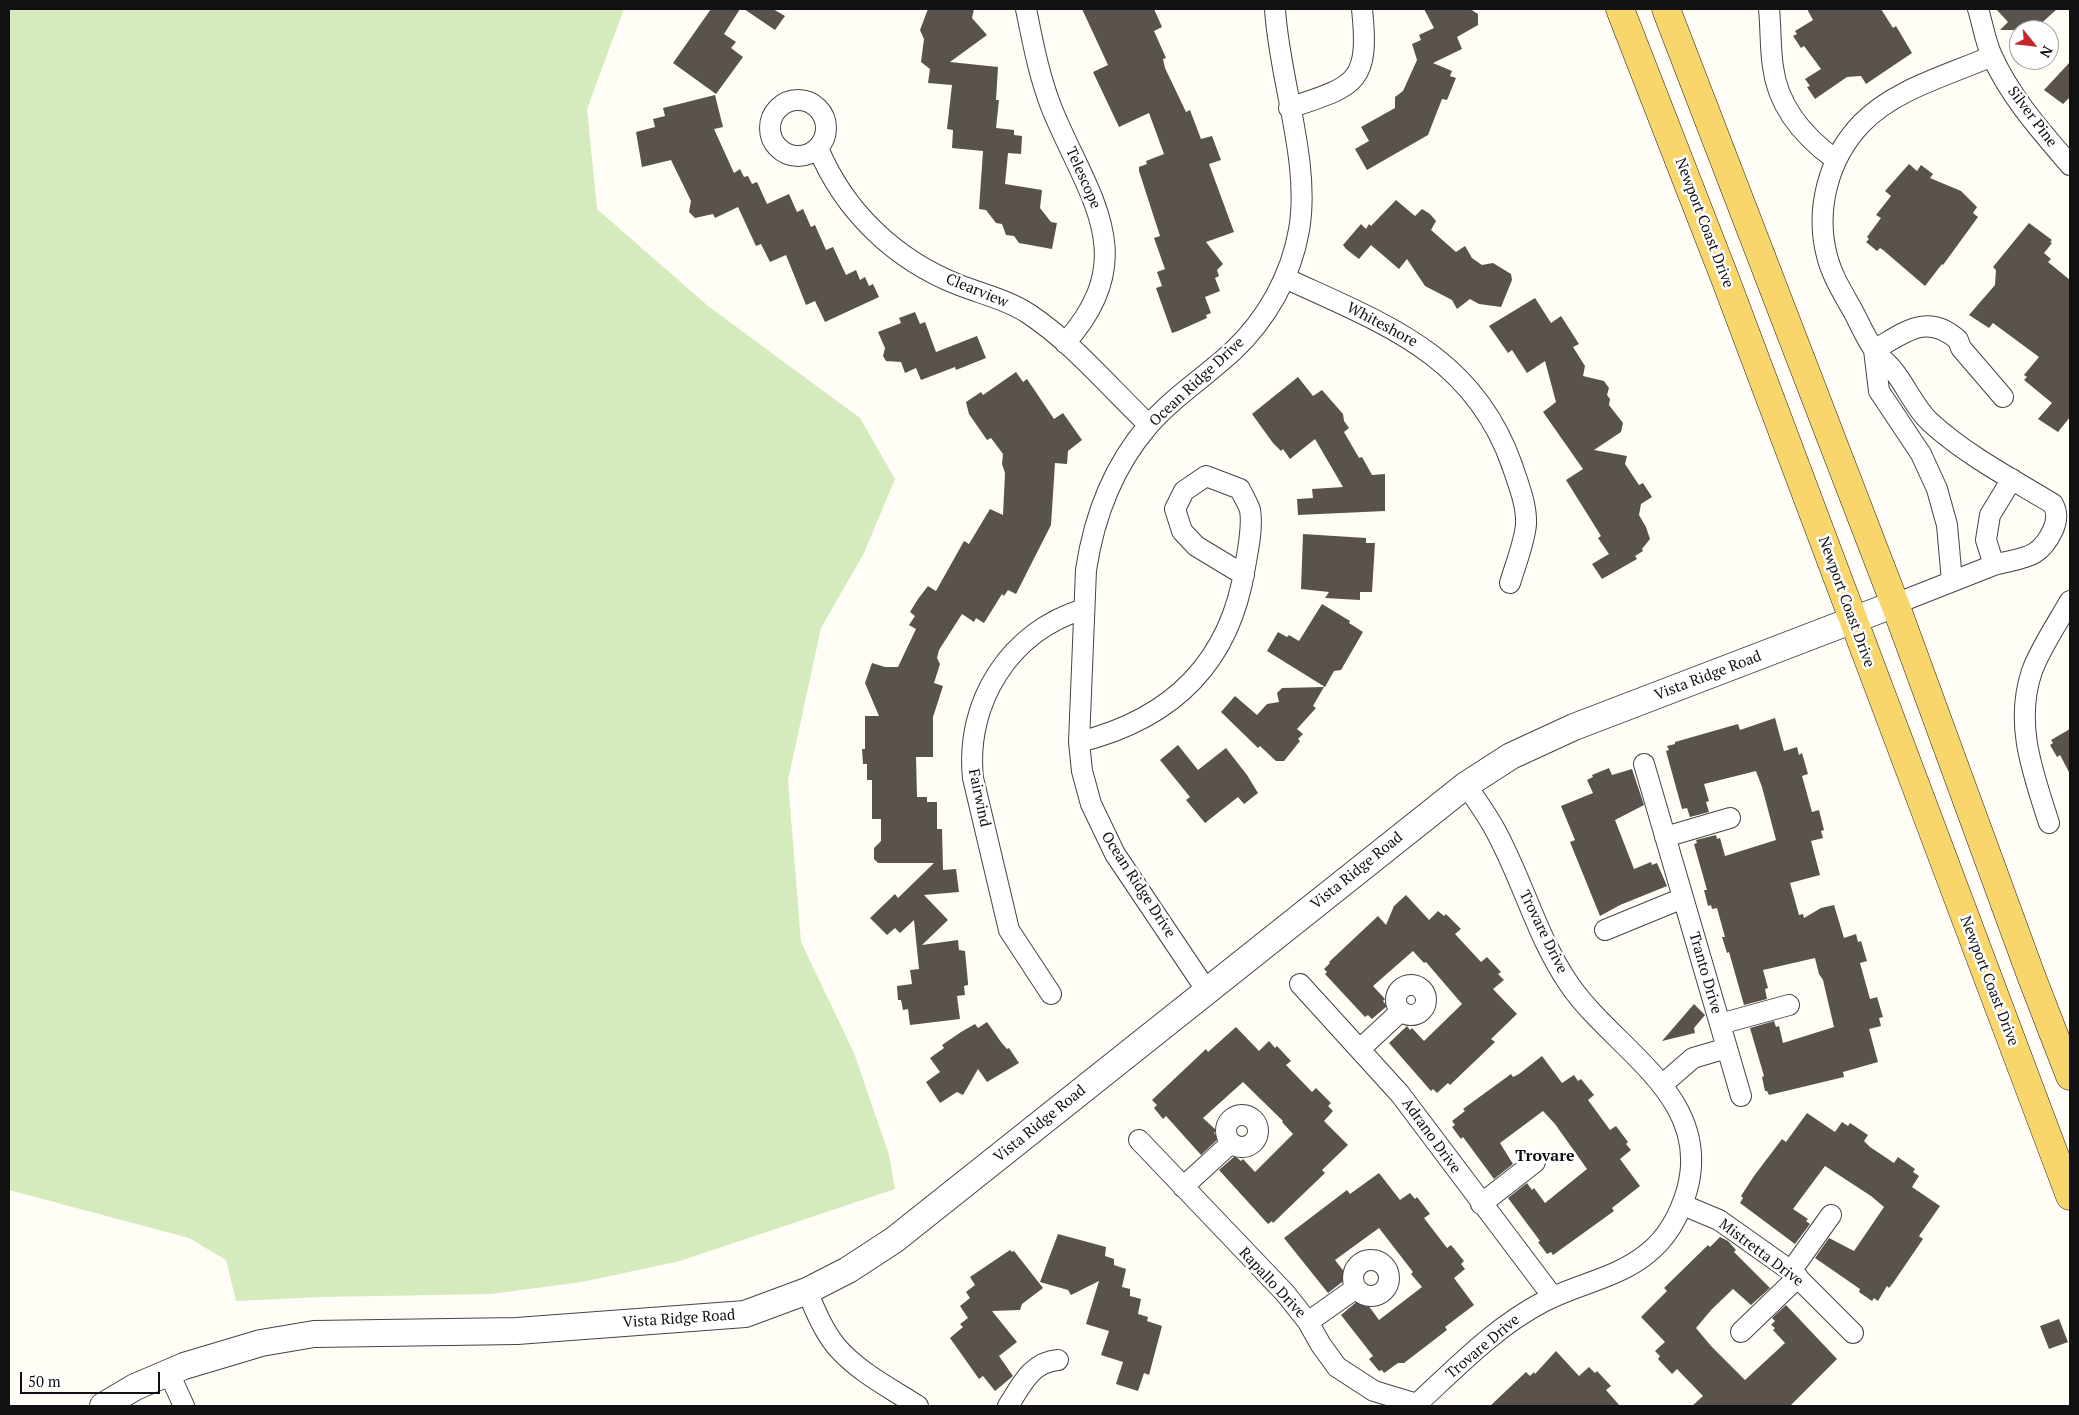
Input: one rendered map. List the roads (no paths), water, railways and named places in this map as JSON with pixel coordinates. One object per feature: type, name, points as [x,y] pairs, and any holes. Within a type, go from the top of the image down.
[{"type":"main road","name":"Newport Coast Drive","points":[[1620,9],[1733,299],[2070,1196]]},
{"type":"main road","points":[[1666,9],[1895,604],[2032,978],[2070,1076]]},
{"type":"street","name":"Telescope","points":[[1026,9],[1042,79],[1052,109],[1095,202],[1103,227],[1105,254],[1102,281],[1092,306],[1078,329],[1065,343]]},
{"type":"street","name":"Ocean Ridge Drive","points":[[1207,991],[1104,835],[1088,795],[1079,742],[1084,609],[1090,544],[1101,505],[1118,468],[1149,425],[1168,406],[1234,350],[1256,326],[1275,298],[1285,278],[1299,231],[1302,209],[1301,175],[1277,42],[1275,9]]},
{"type":"street","points":[[1290,108],[1338,92],[1349,84],[1358,73],[1362,61],[1364,34],[1362,9]]},
{"type":"street","points":[[1769,9],[1772,65],[1780,94],[1789,113],[1801,130],[1816,146],[1836,160]]},
{"type":"street","name":"Silver Pine","points":[[1978,9],[1980,21],[1992,56],[2018,102],[2070,166]]},
{"type":"street","points":[[1895,604],[1994,565],[2039,553],[2046,545],[2055,524],[2057,512],[2053,504],[1952,441],[1929,421],[1910,397],[1894,371],[1874,350],[1835,278],[1824,243],[1822,215],[1825,193],[1836,160],[1848,140],[1862,123],[1886,104],[1992,56]]},
{"type":"street","name":"Clearview","points":[[818,148],[828,172],[850,205],[878,235],[898,252],[921,267],[957,285],[1003,300],[1027,312],[1065,343],[1149,425]]},
{"type":"street","name":"Whiteshore","points":[[1285,278],[1391,327],[1414,341],[1447,368],[1481,406],[1507,453],[1520,491],[1526,524],[1510,582]]},
{"type":"street","points":[[1874,350],[1911,328],[1925,326],[1939,328],[1958,340],[1966,355],[2003,397]]},
{"type":"street","points":[[1874,350],[1879,391],[1921,454],[1937,488],[1948,525],[1952,581]]},
{"type":"street","points":[[1079,742],[1107,735],[1136,723],[1181,693],[1203,669],[1221,643],[1235,614],[1244,575],[1250,510],[1240,489],[1206,476],[1184,491],[1175,509],[1182,531],[1196,546],[1244,575]]},
{"type":"street","points":[[1994,565],[1986,540],[1990,515],[2012,479]]},
{"type":"street","points":[[2049,823],[2027,751],[2023,722],[2024,708],[2032,671],[2070,601]]},
{"type":"street","name":"Vista Ridge Road","points":[[103,1406],[135,1388],[209,1358],[261,1343],[314,1334],[517,1331],[745,1314],[806,1291],[848,1270],[894,1240],[1466,784],[1512,756],[1550,738],[1895,604]]},
{"type":"street","name":"Fairwind","points":[[1051,994],[1009,930],[973,778],[971,758],[973,732],[981,706],[1009,657],[1027,638],[1049,622],[1084,609]]},
{"type":"street","name":"Tranto Drive","points":[[1644,764],[1741,1096]]},
{"type":"street","name":"Trovare Drive","points":[[1418,1405],[1499,1331],[1522,1314],[1553,1297],[1627,1267],[1648,1253],[1662,1240],[1683,1205],[1689,1184],[1690,1147],[1686,1128],[1677,1105],[1663,1084],[1594,1016],[1569,984],[1555,961],[1494,827],[1466,784]]},
{"type":"street","points":[[1665,837],[1730,818]]},
{"type":"street","points":[[1605,930],[1683,898]]},
{"type":"street","name":"Adrano Drive","points":[[1300,984],[1400,1094],[1481,1204],[1553,1297]]},
{"type":"street","points":[[1720,1024],[1790,1005]]},
{"type":"street","points":[[1360,1049],[1401,1011]]},
{"type":"street","points":[[1663,1084],[1693,1058],[1726,1048]]},
{"type":"street","name":"Rapallo Drive","points":[[1139,1140],[1285,1293],[1308,1322],[1320,1345],[1337,1367],[1374,1391],[1418,1405]]},
{"type":"street","points":[[1183,1187],[1231,1143]]},
{"type":"street","points":[[1481,1204],[1535,1162]]},
{"type":"street","name":"Mistretta Drive","points":[[1683,1205],[1719,1220],[1794,1274],[1854,1333]]},
{"type":"street","points":[[1741,1332],[1794,1274],[1831,1215]]},
{"type":"street","points":[[1308,1322],[1356,1288]]},
{"type":"street","points":[[806,1291],[822,1325],[836,1346],[853,1364],[918,1406]]},
{"type":"street","points":[[1008,1406],[1034,1369],[1047,1361],[1058,1360]]},
{"type":"street","points":[[169,1373],[184,1406]]},
{"type":"district","name":"Trovare","points":[[1545,1156]]}]
